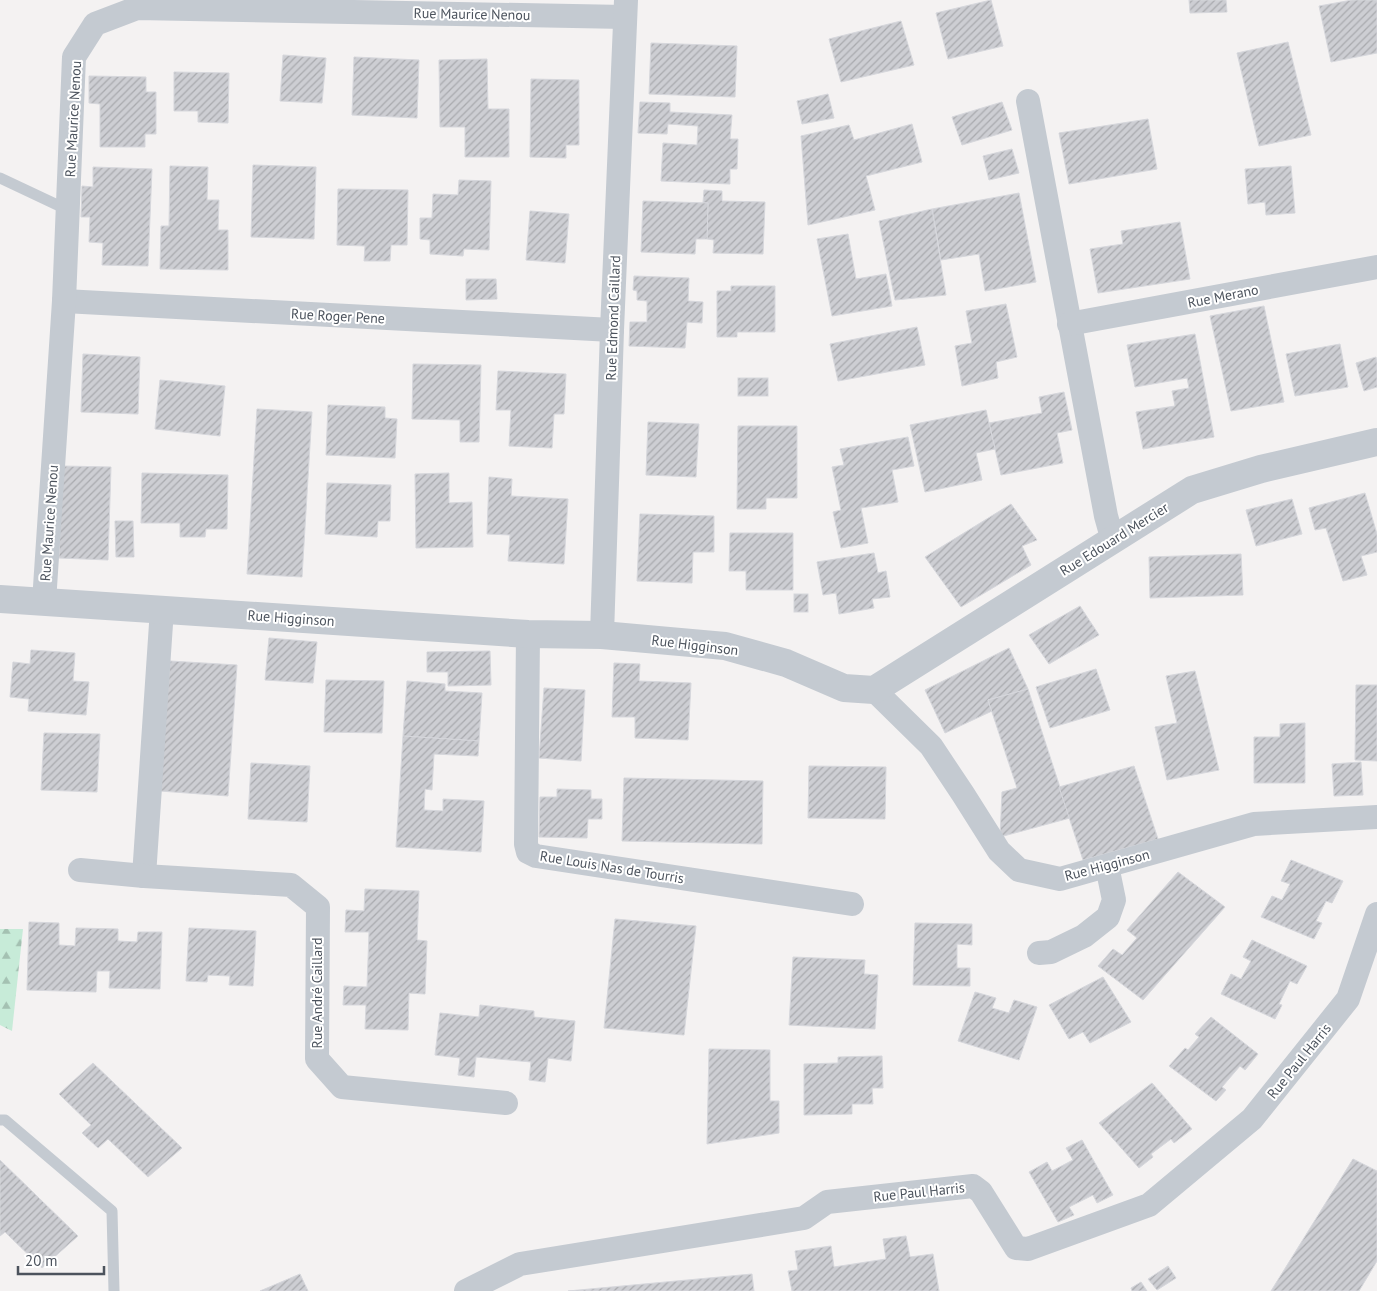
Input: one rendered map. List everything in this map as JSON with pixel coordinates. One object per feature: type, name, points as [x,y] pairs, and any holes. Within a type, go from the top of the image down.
[{"type":"street","name":"Rue Maurice Nenou","points":[[44,602],[64,301],[74,58],[95,24],[136,8],[626,8]]},
{"type":"street","name":"Rue Edmond Caillard","points":[[602,636],[612,330],[626,8]]},
{"type":"street","points":[[1028,101],[1106,516],[1113,541]]},
{"type":"street","name":"Rue Merano","points":[[1069,324],[1377,267]]},
{"type":"street","name":"Rue Roger Pene","points":[[64,301],[612,330]]},
{"type":"street","name":"Rue Edouard Mercier","points":[[874,690],[1192,490],[1261,469],[1377,442]]},
{"type":"street","name":"Rue Higginson","points":[[0,599],[528,634],[602,636],[725,646],[786,663],[844,688],[874,690],[931,746],[964,794],[999,851],[1018,870],[1060,879],[1254,824],[1377,817]]},
{"type":"street","points":[[144,876],[162,609]]},
{"type":"street","name":"Rue Louis Nas de Tourris","points":[[528,634],[526,844],[528,852],[536,856],[852,904]]},
{"type":"street","points":[[1039,953],[1051,952],[1084,936],[1108,917],[1114,900],[1107,866]]},
{"type":"street","name":"Rue André Caillard","points":[[80,870],[291,885],[318,907],[317,1059],[342,1087],[506,1103]]},
{"type":"street","name":"Rue Paul Harris","points":[[466,1291],[520,1264],[804,1218],[826,1202],[973,1186],[981,1192],[1016,1248],[1028,1249],[1149,1205],[1252,1120],[1348,999],[1377,914]]},
{"type":"lane","points":[[0,178],[68,210]]},
{"type":"lane","points":[[0,1120],[5,1120],[112,1211],[114,1291]]},
{"type":"green space","points":[[0,929],[23,929],[12,1031],[0,1025]]},
{"type":"building","points":[[991,0],[1003,46],[948,59],[936,13]]},
{"type":"building","points":[[1189,0],[1226,0],[1227,12],[1190,13]]},
{"type":"building","points":[[1352,0],[1377,0],[1377,53],[1331,62],[1319,6]]},
{"type":"building","points":[[901,21],[914,65],[841,82],[829,39]]},
{"type":"building","points":[[1288,42],[1311,135],[1259,146],[1237,53]]},
{"type":"building","points":[[651,43],[737,46],[735,97],[649,94]]},
{"type":"building","points":[[283,55],[326,58],[322,103],[280,101]]},
{"type":"building","points":[[354,57],[419,60],[417,118],[352,115]]},
{"type":"building","points":[[487,59],[488,109],[509,109],[509,157],[465,157],[465,127],[440,127],[439,60]]},
{"type":"building","points":[[174,72],[229,73],[228,123],[198,122],[198,111],[174,111]]},
{"type":"building","points":[[89,76],[146,77],[146,92],[156,92],[156,134],[145,134],[145,147],[100,147],[100,104],[89,103]]},
{"type":"building","points":[[531,79],[579,80],[579,145],[566,145],[566,158],[530,157]]},
{"type":"building","points":[[828,94],[834,118],[802,124],[797,101]]},
{"type":"building","points":[[640,102],[670,103],[670,112],[732,115],[730,139],[738,139],[737,169],[730,169],[730,184],[661,181],[663,143],[697,145],[698,126],[668,124],[667,134],[638,133]]},
{"type":"building","points":[[1002,102],[1012,130],[962,145],[952,117]]},
{"type":"building","points":[[1148,119],[1157,169],[1069,184],[1059,133]]},
{"type":"building","points":[[912,124],[922,162],[866,176],[875,210],[808,225],[801,136],[849,125],[854,140]]},
{"type":"building","points":[[1012,149],[1019,173],[989,180],[983,156]]},
{"type":"building","points":[[253,165],[316,167],[314,239],[251,237]]},
{"type":"building","points":[[170,166],[208,167],[207,200],[219,200],[218,230],[228,230],[228,270],[160,269],[161,226],[169,226]]},
{"type":"building","points":[[1291,166],[1295,213],[1266,215],[1265,202],[1248,204],[1245,169]]},
{"type":"building","points":[[93,167],[152,169],[148,266],[102,265],[103,243],[89,242],[90,217],[81,217],[82,186],[93,187]]},
{"type":"building","points":[[459,180],[491,181],[489,250],[464,249],[463,256],[430,254],[430,240],[420,239],[420,218],[432,218],[433,194],[458,195]]},
{"type":"building","points":[[338,189],[408,190],[407,245],[391,245],[390,261],[364,261],[365,246],[337,245]]},
{"type":"building","points":[[704,190],[722,191],[722,201],[765,202],[763,254],[713,253],[714,240],[707,239],[708,203],[703,203]]},
{"type":"building","points":[[1019,193],[1036,282],[985,291],[979,254],[941,260],[932,209]]},
{"type":"building","points":[[643,201],[708,203],[707,239],[696,239],[695,254],[641,252]]},
{"type":"building","points":[[932,209],[946,295],[895,300],[879,221]]},
{"type":"building","points":[[530,211],[569,214],[565,263],[526,260]]},
{"type":"building","points":[[1180,222],[1190,279],[1098,293],[1090,249],[1123,244],[1121,231]]},
{"type":"building","points":[[848,234],[856,279],[886,274],[892,306],[832,316],[817,239]]},
{"type":"building","points":[[634,276],[689,278],[688,301],[703,302],[702,323],[687,322],[685,348],[629,346],[630,322],[647,322],[647,301],[637,300],[637,291],[633,290]]},
{"type":"building","points":[[466,279],[496,279],[497,299],[466,300]]},
{"type":"building","points":[[731,286],[775,286],[775,332],[737,332],[737,337],[717,337],[717,291],[731,291]]},
{"type":"building","points":[[1006,304],[1017,357],[996,362],[998,378],[962,386],[955,346],[972,343],[966,311]]},
{"type":"building","points":[[1264,306],[1284,402],[1231,411],[1210,316]]},
{"type":"building","points":[[917,327],[925,365],[838,381],[830,344]]},
{"type":"building","points":[[1195,334],[1214,437],[1143,449],[1136,412],[1175,406],[1172,391],[1189,388],[1187,378],[1135,387],[1127,345]]},
{"type":"building","points":[[1340,344],[1348,387],[1295,396],[1286,354]]},
{"type":"building","points":[[83,354],[140,357],[138,414],[81,412]]},
{"type":"building","points":[[1376,357],[1377,387],[1364,391],[1356,363]]},
{"type":"building","points":[[413,364],[481,365],[479,442],[460,442],[460,420],[412,419]]},
{"type":"building","points":[[498,371],[566,374],[564,414],[554,414],[552,448],[509,446],[511,410],[496,410]]},
{"type":"building","points":[[738,378],[768,378],[768,396],[738,396]]},
{"type":"building","points":[[160,380],[225,386],[220,436],[155,429]]},
{"type":"building","points":[[1064,392],[1072,430],[1057,433],[1063,463],[1001,475],[989,423],[1042,413],[1039,397]]},
{"type":"building","points":[[328,405],[385,407],[385,418],[397,419],[395,458],[326,455]]},
{"type":"building","points":[[257,409],[312,412],[302,577],[247,574]]},
{"type":"building","points":[[986,410],[995,449],[976,453],[982,480],[925,492],[910,425]]},
{"type":"building","points":[[648,422],[699,424],[696,477],[646,475]]},
{"type":"building","points":[[738,426],[797,426],[797,498],[766,498],[766,509],[737,509]]},
{"type":"building","points":[[908,437],[914,466],[892,470],[898,502],[861,508],[868,543],[841,548],[833,512],[841,510],[832,467],[844,465],[840,449]]},
{"type":"building","points":[[62,466],[111,467],[108,560],[59,558]]},
{"type":"building","points":[[142,473],[228,475],[227,529],[206,529],[205,537],[180,537],[180,523],[141,523]]},
{"type":"building","points":[[449,473],[449,503],[472,502],[473,547],[416,548],[415,474]]},
{"type":"building","points":[[489,477],[512,479],[511,496],[568,499],[564,564],[508,561],[510,535],[487,534]]},
{"type":"building","points":[[327,483],[391,485],[390,521],[378,521],[377,537],[325,534]]},
{"type":"building","points":[[1365,493],[1377,534],[1377,552],[1361,556],[1367,575],[1343,581],[1326,528],[1315,530],[1309,508]]},
{"type":"building","points":[[1292,499],[1302,534],[1256,546],[1246,510]]},
{"type":"building","points":[[1011,504],[1037,540],[1022,546],[1031,565],[961,607],[925,557]]},
{"type":"building","points":[[640,514],[714,516],[714,552],[693,552],[692,583],[637,581]]},
{"type":"building","points":[[115,521],[133,521],[134,557],[116,557]]},
{"type":"building","points":[[730,533],[793,533],[793,590],[746,590],[746,571],[729,571]]},
{"type":"building","points":[[874,553],[878,573],[886,571],[890,597],[872,599],[874,608],[839,614],[836,593],[823,595],[817,562]]},
{"type":"building","points":[[1241,554],[1243,595],[1150,598],[1149,557]]},
{"type":"building","points":[[794,594],[808,594],[808,612],[794,612]]},
{"type":"building","points":[[1080,606],[1099,635],[1049,664],[1029,635]]},
{"type":"building","points":[[269,638],[317,642],[313,683],[265,680]]},
{"type":"building","points":[[1009,648],[1028,689],[988,700],[992,711],[945,733],[925,690]]},
{"type":"building","points":[[31,650],[75,653],[73,681],[89,682],[86,715],[28,711],[29,699],[10,697],[13,662],[30,664]]},
{"type":"building","points":[[490,651],[491,685],[448,686],[448,672],[427,672],[427,652]]},
{"type":"building","points":[[170,661],[237,665],[228,796],[160,791]]},
{"type":"building","points":[[614,663],[640,664],[639,681],[691,683],[688,740],[635,738],[635,717],[612,717]]},
{"type":"building","points":[[1096,669],[1110,710],[1050,728],[1036,687]]},
{"type":"building","points":[[1195,671],[1219,770],[1167,780],[1155,727],[1177,723],[1166,676]]},
{"type":"building","points":[[326,680],[384,681],[382,733],[324,732]]},
{"type":"building","points":[[407,681],[445,684],[445,691],[482,693],[479,741],[403,736]]},
{"type":"building","points":[[1356,685],[1377,685],[1377,761],[1355,760]]},
{"type":"building","points":[[544,688],[585,690],[581,761],[539,758]]},
{"type":"building","points":[[1028,689],[1070,818],[1000,837],[1002,792],[1017,788],[988,700]]},
{"type":"building","points":[[1305,723],[1305,783],[1254,783],[1254,737],[1280,737],[1280,724]]},
{"type":"building","points":[[44,733],[100,734],[97,792],[41,790]]},
{"type":"building","points":[[403,736],[479,741],[478,756],[434,754],[432,790],[425,789],[424,810],[443,811],[443,799],[484,801],[481,852],[396,847]]},
{"type":"building","points":[[1361,762],[1363,795],[1334,796],[1332,764]]},
{"type":"building","points":[[251,763],[310,766],[307,822],[248,819]]},
{"type":"building","points":[[809,766],[886,767],[885,819],[808,818]]},
{"type":"building","points":[[1134,766],[1158,839],[1083,860],[1059,787]]},
{"type":"building","points":[[624,778],[763,781],[762,844],[622,841]]},
{"type":"building","points":[[557,789],[591,790],[591,799],[602,799],[602,819],[588,819],[587,838],[539,837],[540,797],[557,797]]},
{"type":"building","points":[[1291,860],[1343,881],[1332,903],[1326,901],[1316,921],[1322,923],[1314,939],[1261,917],[1272,896],[1282,900],[1290,884],[1281,881]]},
{"type":"building","points":[[1178,872],[1225,907],[1143,1000],[1098,966],[1113,949],[1122,955],[1137,938],[1127,930]]},
{"type":"building","points":[[365,889],[419,891],[417,940],[427,941],[425,994],[409,993],[408,1030],[365,1029],[366,1005],[343,1005],[344,986],[367,987],[369,932],[345,932],[346,910],[364,911]]},
{"type":"building","points":[[615,919],[696,926],[684,1035],[604,1028]]},
{"type":"building","points":[[29,922],[59,923],[59,945],[75,946],[76,928],[118,929],[118,941],[137,942],[138,932],[162,932],[160,989],[109,988],[110,971],[97,971],[96,992],[27,990]]},
{"type":"building","points":[[915,923],[972,924],[972,945],[957,944],[957,968],[970,968],[970,986],[913,985]]},
{"type":"building","points":[[189,928],[256,931],[253,986],[229,985],[230,976],[208,975],[207,982],[186,981]]},
{"type":"building","points":[[1252,940],[1307,966],[1297,984],[1290,981],[1279,1004],[1282,1005],[1275,1019],[1221,994],[1231,974],[1241,979],[1251,961],[1243,957]]},
{"type":"building","points":[[793,957],[865,960],[864,974],[878,975],[875,1029],[789,1025]]},
{"type":"building","points":[[1103,977],[1131,1022],[1090,1043],[1083,1032],[1069,1039],[1049,1005]]},
{"type":"building","points":[[975,992],[996,998],[992,1008],[1009,1013],[1014,1000],[1037,1007],[1019,1060],[958,1041]]},
{"type":"building","points":[[480,1005],[534,1011],[534,1017],[575,1021],[571,1061],[548,1058],[545,1082],[529,1080],[531,1062],[476,1057],[474,1077],[458,1075],[460,1058],[435,1055],[440,1013],[479,1017]]},
{"type":"building","points":[[1211,1017],[1258,1054],[1245,1070],[1240,1066],[1222,1087],[1226,1090],[1216,1101],[1169,1066],[1185,1048],[1188,1050],[1199,1037],[1195,1034]]},
{"type":"building","points":[[709,1049],[770,1050],[770,1101],[779,1101],[779,1133],[707,1144]]},
{"type":"building","points":[[882,1056],[883,1088],[872,1088],[873,1104],[852,1104],[852,1114],[804,1115],[804,1064],[838,1063],[838,1057]]},
{"type":"building","points":[[93,1063],[182,1148],[148,1177],[108,1139],[98,1148],[82,1133],[91,1125],[59,1094]]},
{"type":"building","points":[[1152,1083],[1192,1129],[1174,1143],[1171,1139],[1151,1154],[1153,1157],[1139,1168],[1099,1123]]},
{"type":"building","points":[[1082,1140],[1113,1195],[1097,1203],[1093,1195],[1069,1207],[1074,1215],[1058,1222],[1029,1172],[1047,1162],[1052,1171],[1073,1160],[1066,1148]]},
{"type":"building","points":[[1353,1159],[1377,1171],[1377,1261],[1359,1291],[1271,1291]]},
{"type":"building","points":[[0,1160],[78,1236],[42,1268],[5,1232],[0,1236]]},
{"type":"building","points":[[906,1236],[910,1257],[933,1254],[939,1291],[792,1291],[788,1271],[798,1270],[795,1251],[831,1246],[834,1267],[886,1259],[883,1239]]},
{"type":"building","points":[[1168,1266],[1176,1278],[1157,1290],[1148,1279]]},
{"type":"building","points":[[300,1274],[308,1291],[260,1291]]},
{"type":"building","points":[[752,1274],[754,1291],[568,1291]]},
{"type":"building","points":[[1141,1282],[1147,1291],[1132,1291],[1131,1288]]}]
